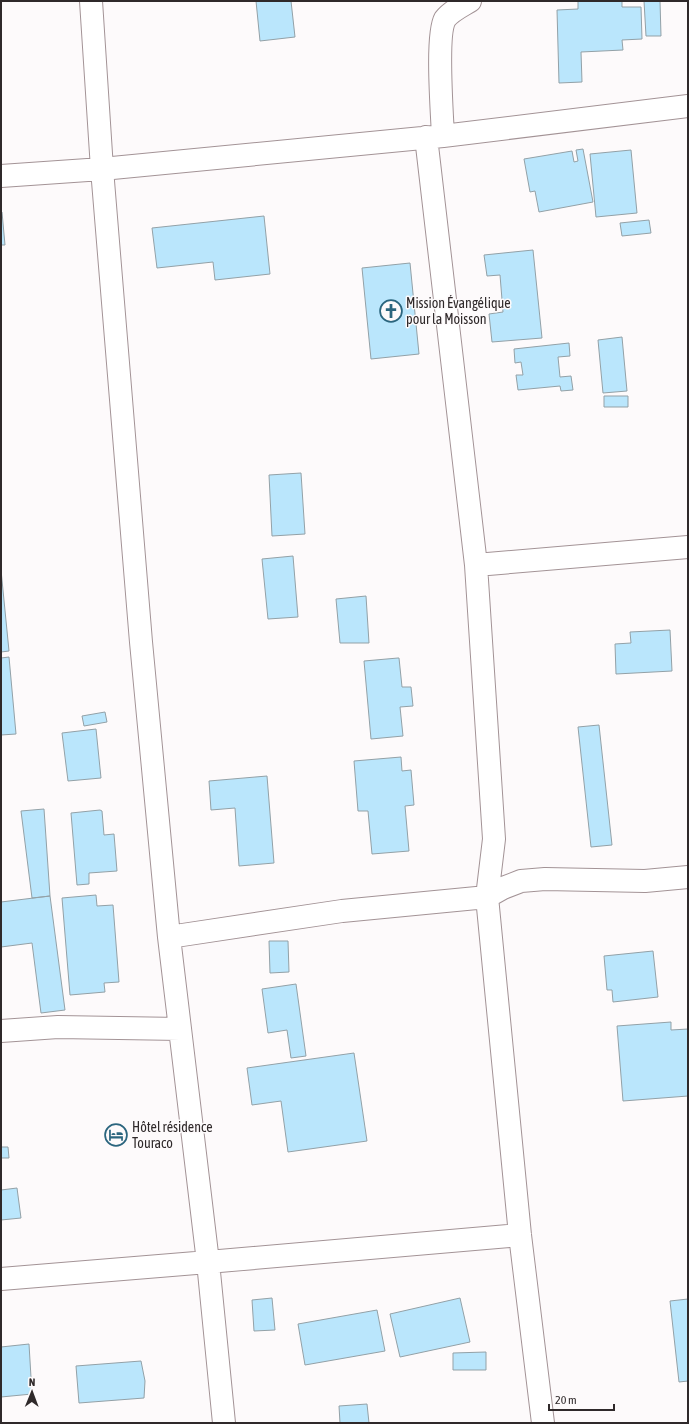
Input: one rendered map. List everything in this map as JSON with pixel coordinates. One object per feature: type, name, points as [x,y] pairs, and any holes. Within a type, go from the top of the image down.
[{"type":"street","points":[[91,1],[102,168],[140,634],[169,937],[208,1262],[224,1423]]},
{"type":"street","points":[[470,1],[455,10],[446,19],[441,30],[434,137],[476,565],[494,839],[487,897],[520,1235],[543,1423]]},
{"type":"street","points":[[1,176],[434,137],[688,106]]},
{"type":"street","points":[[476,565],[688,547]]},
{"type":"street","points":[[169,937],[342,912],[487,897],[503,888],[521,881],[545,879],[645,881],[688,877]]},
{"type":"street","points":[[1,1031],[58,1027],[180,1029]]},
{"type":"street","points":[[1,1278],[520,1235]]},
{"type":"building","points":[[256,1],[291,1],[295,37],[260,41]]},
{"type":"building","points":[[578,1],[622,1],[622,7],[641,7],[642,39],[622,40],[623,50],[581,52],[582,82],[559,83],[557,10],[578,9]]},
{"type":"building","points":[[644,1],[660,1],[661,36],[646,36]]},
{"type":"building","points":[[583,149],[593,202],[539,212],[535,191],[530,192],[524,159],[572,151],[574,162],[578,161],[576,150]]},
{"type":"building","points":[[631,150],[637,213],[596,217],[590,154]]},
{"type":"building","points":[[2,212],[5,245],[1,245]]},
{"type":"building","points":[[264,216],[270,274],[215,280],[213,262],[157,268],[152,228]]},
{"type":"building","points":[[649,220],[651,233],[622,236],[620,223]]},
{"type":"building","points":[[533,250],[542,338],[492,342],[489,314],[503,312],[500,275],[487,276],[484,255]]},
{"type":"building","name":"Mission Évangélique pour la Moisson","points":[[410,263],[419,354],[371,359],[362,268]]},
{"type":"building","points":[[622,337],[627,391],[603,393],[598,340]]},
{"type":"building","points":[[569,343],[570,356],[558,357],[560,377],[571,376],[573,390],[561,391],[560,386],[518,390],[516,375],[523,375],[521,362],[515,363],[514,349]]},
{"type":"building","points":[[604,396],[628,396],[628,407],[604,407]]},
{"type":"building","points":[[301,473],[305,534],[272,536],[269,475]]},
{"type":"building","points":[[293,556],[298,617],[268,619],[262,559]]},
{"type":"building","points":[[1,570],[9,651],[1,652]]},
{"type":"building","points":[[366,596],[369,643],[340,643],[336,599]]},
{"type":"building","points":[[670,630],[672,671],[616,674],[615,644],[631,643],[630,632]]},
{"type":"building","points":[[9,657],[16,734],[1,735],[1,658]]},
{"type":"building","points":[[399,658],[402,687],[411,687],[413,706],[400,707],[403,736],[371,739],[364,661]]},
{"type":"building","points":[[105,712],[107,722],[84,726],[82,716]]},
{"type":"building","points":[[599,725],[612,845],[591,847],[578,727]]},
{"type":"building","points":[[96,729],[101,778],[68,781],[62,733]]},
{"type":"building","points":[[401,757],[402,771],[411,770],[414,805],[405,806],[409,851],[372,854],[368,811],[358,811],[354,761]]},
{"type":"building","points":[[267,776],[274,863],[239,866],[235,808],[211,810],[209,781]]},
{"type":"building","points":[[44,809],[50,896],[32,898],[21,811]]},
{"type":"building","points":[[102,811],[104,835],[114,834],[117,871],[89,873],[89,884],[77,885],[71,813]]},
{"type":"building","points":[[96,895],[97,906],[113,905],[119,982],[104,983],[105,992],[70,995],[62,898]]},
{"type":"building","points":[[50,896],[65,1010],[41,1013],[32,943],[1,947],[1,902]]},
{"type":"building","points":[[269,941],[288,941],[289,972],[270,973]]},
{"type":"building","points":[[653,951],[658,997],[613,1002],[612,990],[607,990],[604,956]]},
{"type":"building","points":[[296,984],[306,1056],[291,1058],[287,1030],[268,1033],[262,989]]},
{"type":"building","points":[[671,1022],[671,1030],[688,1029],[688,1096],[623,1101],[617,1026]]},
{"type":"building","points":[[354,1053],[367,1141],[288,1152],[281,1101],[252,1105],[247,1068]]},
{"type":"building","points":[[1,1147],[8,1147],[9,1158],[1,1158]]},
{"type":"building","points":[[17,1188],[21,1218],[1,1220],[1,1190]]},
{"type":"building","points":[[272,1298],[275,1330],[254,1331],[252,1300]]},
{"type":"building","points":[[460,1298],[470,1342],[400,1357],[390,1314]]},
{"type":"building","points":[[688,1299],[688,1381],[679,1382],[670,1301]]},
{"type":"building","points":[[377,1310],[385,1351],[305,1365],[298,1324]]},
{"type":"building","points":[[29,1344],[32,1394],[1,1397],[1,1347]]},
{"type":"building","points":[[486,1352],[486,1370],[453,1370],[453,1353]]},
{"type":"building","points":[[141,1361],[145,1381],[144,1398],[79,1403],[76,1366]]},
{"type":"building","points":[[367,1404],[369,1423],[340,1423],[339,1406]]},
{"type":"place","name":"Mission Évangélique pour la Moisson","points":[[391,311]]},
{"type":"place","name":"Hôtel résidence Touraco","points":[[116,1135]]}]
